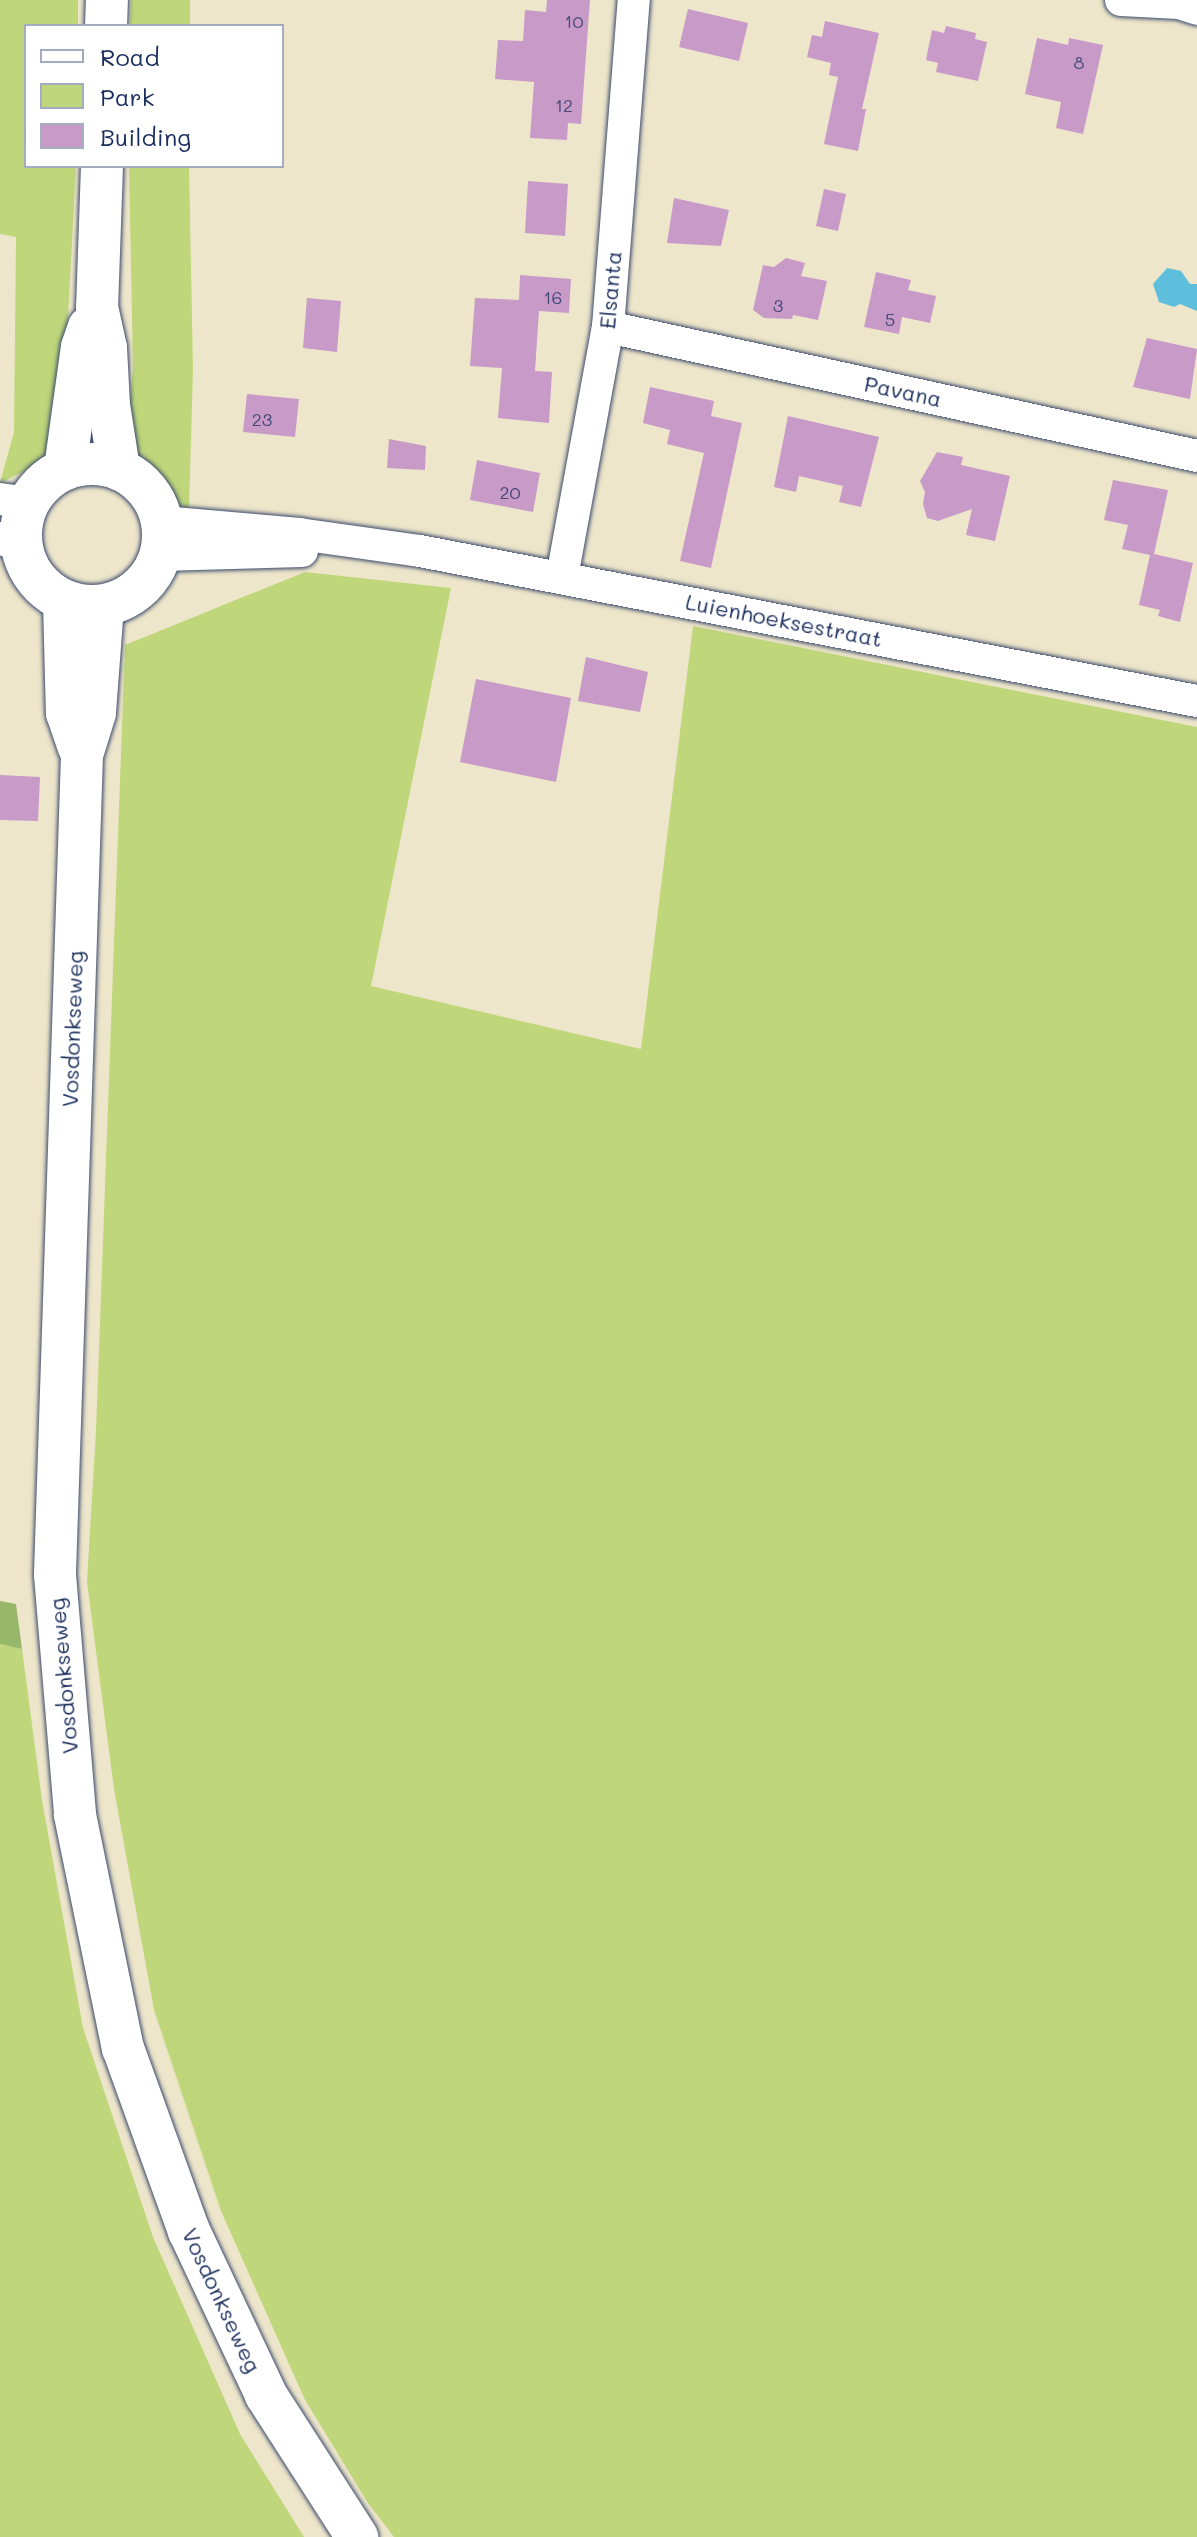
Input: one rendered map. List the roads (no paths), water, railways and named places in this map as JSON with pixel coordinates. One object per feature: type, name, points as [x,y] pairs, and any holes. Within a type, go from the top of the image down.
[{"type":"main road","points":[[106,24],[107,0]]},
{"type":"main road","points":[[102,168],[97,307],[106,348],[109,405],[119,469]]},
{"type":"main road","points":[[65,469],[82,347],[97,307]]},
{"type":"main road","points":[[92,463],[119,469],[139,481],[154,500],[162,539],[153,574],[123,600],[84,604],[44,589],[10,543],[21,525],[14,501],[65,469],[92,463]]},
{"type":"main road","name":"Vosdonkseweg","points":[[84,604],[95,713],[82,755],[55,1575],[75,1815],[123,2048],[189,2231],[266,2395],[357,2537]]},
{"type":"street","name":"Elsanta","points":[[562,577],[608,327],[634,0]]},
{"type":"street","points":[[1121,0],[1179,3],[1197,9]]},
{"type":"street","name":"Pavana","points":[[608,327],[1197,456]]},
{"type":"street","name":"Luienhoeksestraat","points":[[162,539],[281,552],[371,544],[562,577],[1197,701]]},
{"type":"water","points":[[1167,268],[1181,271],[1190,284],[1197,284],[1197,311],[1180,304],[1174,307],[1159,302],[1153,284]]}]
